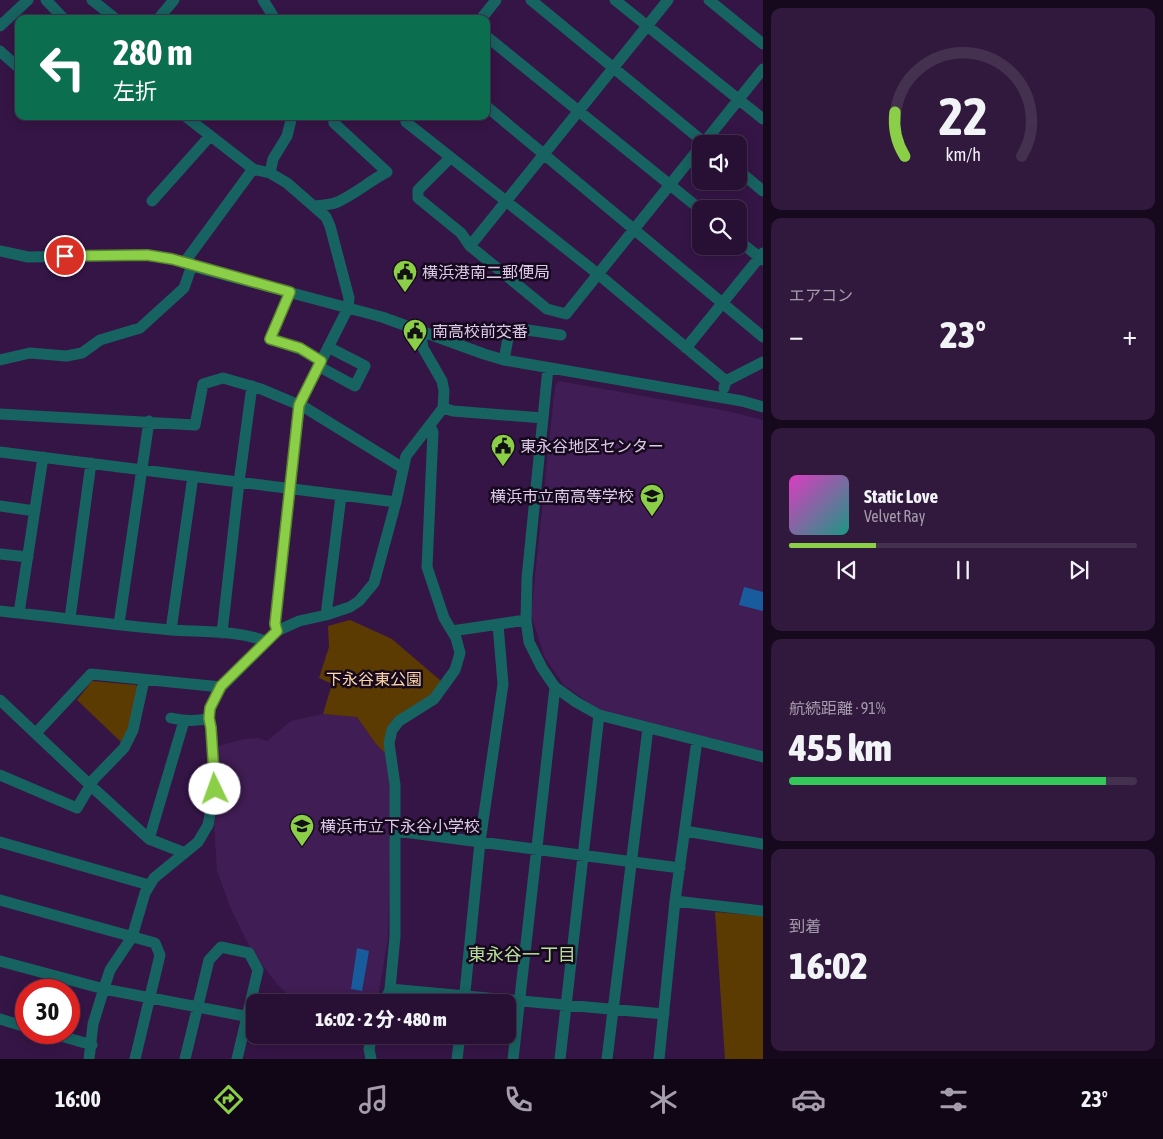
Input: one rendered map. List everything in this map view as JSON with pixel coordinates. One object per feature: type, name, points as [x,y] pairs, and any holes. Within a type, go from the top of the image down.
[{"type":"street","points":[[0,26],[28,0]]},
{"type":"street","points":[[92,0],[111,15]]},
{"type":"street","points":[[161,15],[174,0]]},
{"type":"street","points":[[263,0],[272,15]]},
{"type":"street","points":[[484,15],[496,0]]},
{"type":"street","points":[[531,0],[692,135]]},
{"type":"street","points":[[615,0],[763,119]]},
{"type":"street","points":[[470,246],[668,0]]},
{"type":"street","points":[[709,0],[763,44]]},
{"type":"street","points":[[49,1],[61,15]]},
{"type":"street","points":[[490,39],[692,203]]},
{"type":"street","points":[[0,51],[15,64]]},
{"type":"street","points":[[710,135],[763,69]]},
{"type":"street","points":[[490,109],[763,337]]},
{"type":"street","points":[[190,120],[254,170],[270,172],[287,183],[326,217],[349,298],[348,308],[299,405],[275,624],[277,631]]},
{"type":"street","points":[[270,172],[273,159],[287,136],[291,120]]},
{"type":"street","points":[[315,206],[334,203],[352,194],[371,180],[388,172],[334,123],[334,120]]},
{"type":"street","points":[[406,120],[450,158],[598,274],[726,381]]},
{"type":"street","points":[[152,201],[210,136]]},
{"type":"street","points":[[450,158],[418,190],[418,198],[460,233],[470,246],[547,309],[566,314],[692,158]]},
{"type":"street","points":[[0,360],[30,353],[66,356],[82,352],[100,340],[140,328],[184,288],[188,264],[254,170]]},
{"type":"street","points":[[747,178],[763,191]]},
{"type":"street","points":[[686,348],[762,257],[747,247]]},
{"type":"street","points":[[0,251],[19,256],[37,257],[147,255],[172,259],[382,317],[504,360],[722,397],[763,407]]},
{"type":"street","points":[[290,292],[270,339],[300,348],[355,386],[365,366],[328,347]]},
{"type":"street","points":[[504,360],[508,338],[514,328],[561,335]]},
{"type":"street","points":[[89,1059],[93,1024],[110,970],[132,937],[149,885],[160,873],[198,842],[208,825],[215,789],[209,718],[210,708],[221,686],[277,631],[299,621],[350,607],[359,601],[374,583],[396,502],[406,456],[443,408],[444,390],[442,381],[423,348],[420,330]]},
{"type":"street","points":[[722,397],[726,381],[763,362]]},
{"type":"street","points":[[548,368],[527,578],[526,620],[529,642],[542,668],[555,687],[599,715],[763,757]]},
{"type":"street","points":[[0,414],[194,425],[203,384],[223,378],[252,386],[299,405],[403,468]]},
{"type":"street","points":[[222,633],[252,386]]},
{"type":"street","points":[[443,408],[452,411],[543,418]]},
{"type":"street","points":[[119,624],[149,421]]},
{"type":"street","points":[[388,994],[390,989],[395,936],[396,831],[395,785],[389,743],[392,730],[399,721],[434,699],[455,670],[460,653],[456,638],[444,618],[427,567],[433,432],[430,426]]},
{"type":"street","points":[[0,452],[396,502]]},
{"type":"street","points":[[19,613],[44,457]]},
{"type":"street","points":[[70,618],[91,463]]},
{"type":"street","points":[[171,630],[193,476]]},
{"type":"street","points":[[326,615],[341,496]]},
{"type":"street","points":[[0,506],[35,511]]},
{"type":"street","points":[[0,554],[28,557]]},
{"type":"street","points":[[0,611],[171,630],[222,633],[256,637],[265,641]]},
{"type":"street","points":[[452,631],[526,620]]},
{"type":"street","points":[[465,994],[480,842],[503,684],[498,625]]},
{"type":"street","points":[[36,733],[91,674],[221,686]]},
{"type":"street","points":[[0,776],[77,808],[90,786],[124,748],[134,730],[144,680]]},
{"type":"street","points":[[512,1059],[555,687]]},
{"type":"street","points":[[0,700],[149,839],[185,853]]},
{"type":"street","points":[[560,1059],[599,715]]},
{"type":"street","points":[[171,718],[184,721],[209,718]]},
{"type":"street","points":[[149,839],[184,721]]},
{"type":"street","points":[[607,1059],[648,728]]},
{"type":"street","points":[[659,1059],[675,901],[696,740]]},
{"type":"street","points":[[396,831],[680,868]]},
{"type":"street","points":[[685,831],[763,844]]},
{"type":"street","points":[[0,842],[149,885]]},
{"type":"street","points":[[0,900],[154,944],[160,955],[135,1059]]},
{"type":"street","points":[[675,901],[763,911]]},
{"type":"street","points":[[185,1059],[209,960],[221,947],[249,953],[258,970],[254,994]]},
{"type":"street","points":[[0,960],[104,989],[246,1016]]},
{"type":"street","points":[[390,989],[427,994]]},
{"type":"street","points":[[516,1001],[664,1014]]},
{"type":"street","points":[[0,1019],[15,1024]]},
{"type":"street","points":[[237,1059],[246,1032]]},
{"type":"street","points":[[80,1042],[92,1045]]},
{"type":"street","points":[[371,1044],[371,1059]]},
{"type":"street","points":[[457,1059],[459,1044]]},
{"type":"shaded area","name":"横浜市立南高等学校","points":[[559,381],[727,411],[763,420],[763,753],[598,710],[563,684],[545,658],[531,615],[555,386]]},
{"type":"shaded area","name":"横浜市立下永谷小学校","points":[[323,714],[357,717],[376,744],[387,755],[391,805],[388,938],[378,994],[287,994],[251,950],[230,907],[217,870],[214,824],[220,792],[218,746],[244,739],[258,738],[267,741],[291,721]]},
{"type":"green space","name":"下永谷東公園","points":[[350,620],[392,639],[441,681],[430,696],[392,720],[387,755],[376,744],[357,717],[323,714],[332,684],[319,678],[329,647],[328,626]]},
{"type":"green space","points":[[92,681],[136,685],[139,690],[128,729],[121,742],[77,700]]},
{"type":"green space","points":[[715,912],[763,916],[763,1059],[725,1059]]},
{"type":"water","points":[[744,587],[763,592],[763,611],[739,605]]},
{"type":"water","points":[[357,948],[369,951],[362,991],[351,989]]},
{"type":"place","name":"横浜港南二郵便局","points":[[405,293]]},
{"type":"place","name":"南高校前交番","points":[[415,352]]},
{"type":"place","name":"東永谷地区センター","points":[[503,467]]},
{"type":"place","name":"横浜市立南高等学校","points":[[652,517]]},
{"type":"place","name":"横浜市立下永谷小学校","points":[[302,847]]},
{"type":"district","name":"東永谷一丁目","points":[[522,955]]},
{"type":"route","points":[[65,256],[147,255],[172,259],[290,292],[270,339],[300,348],[321,361],[299,405],[275,624],[277,631],[221,686],[210,708],[209,718],[215,789]]}]
